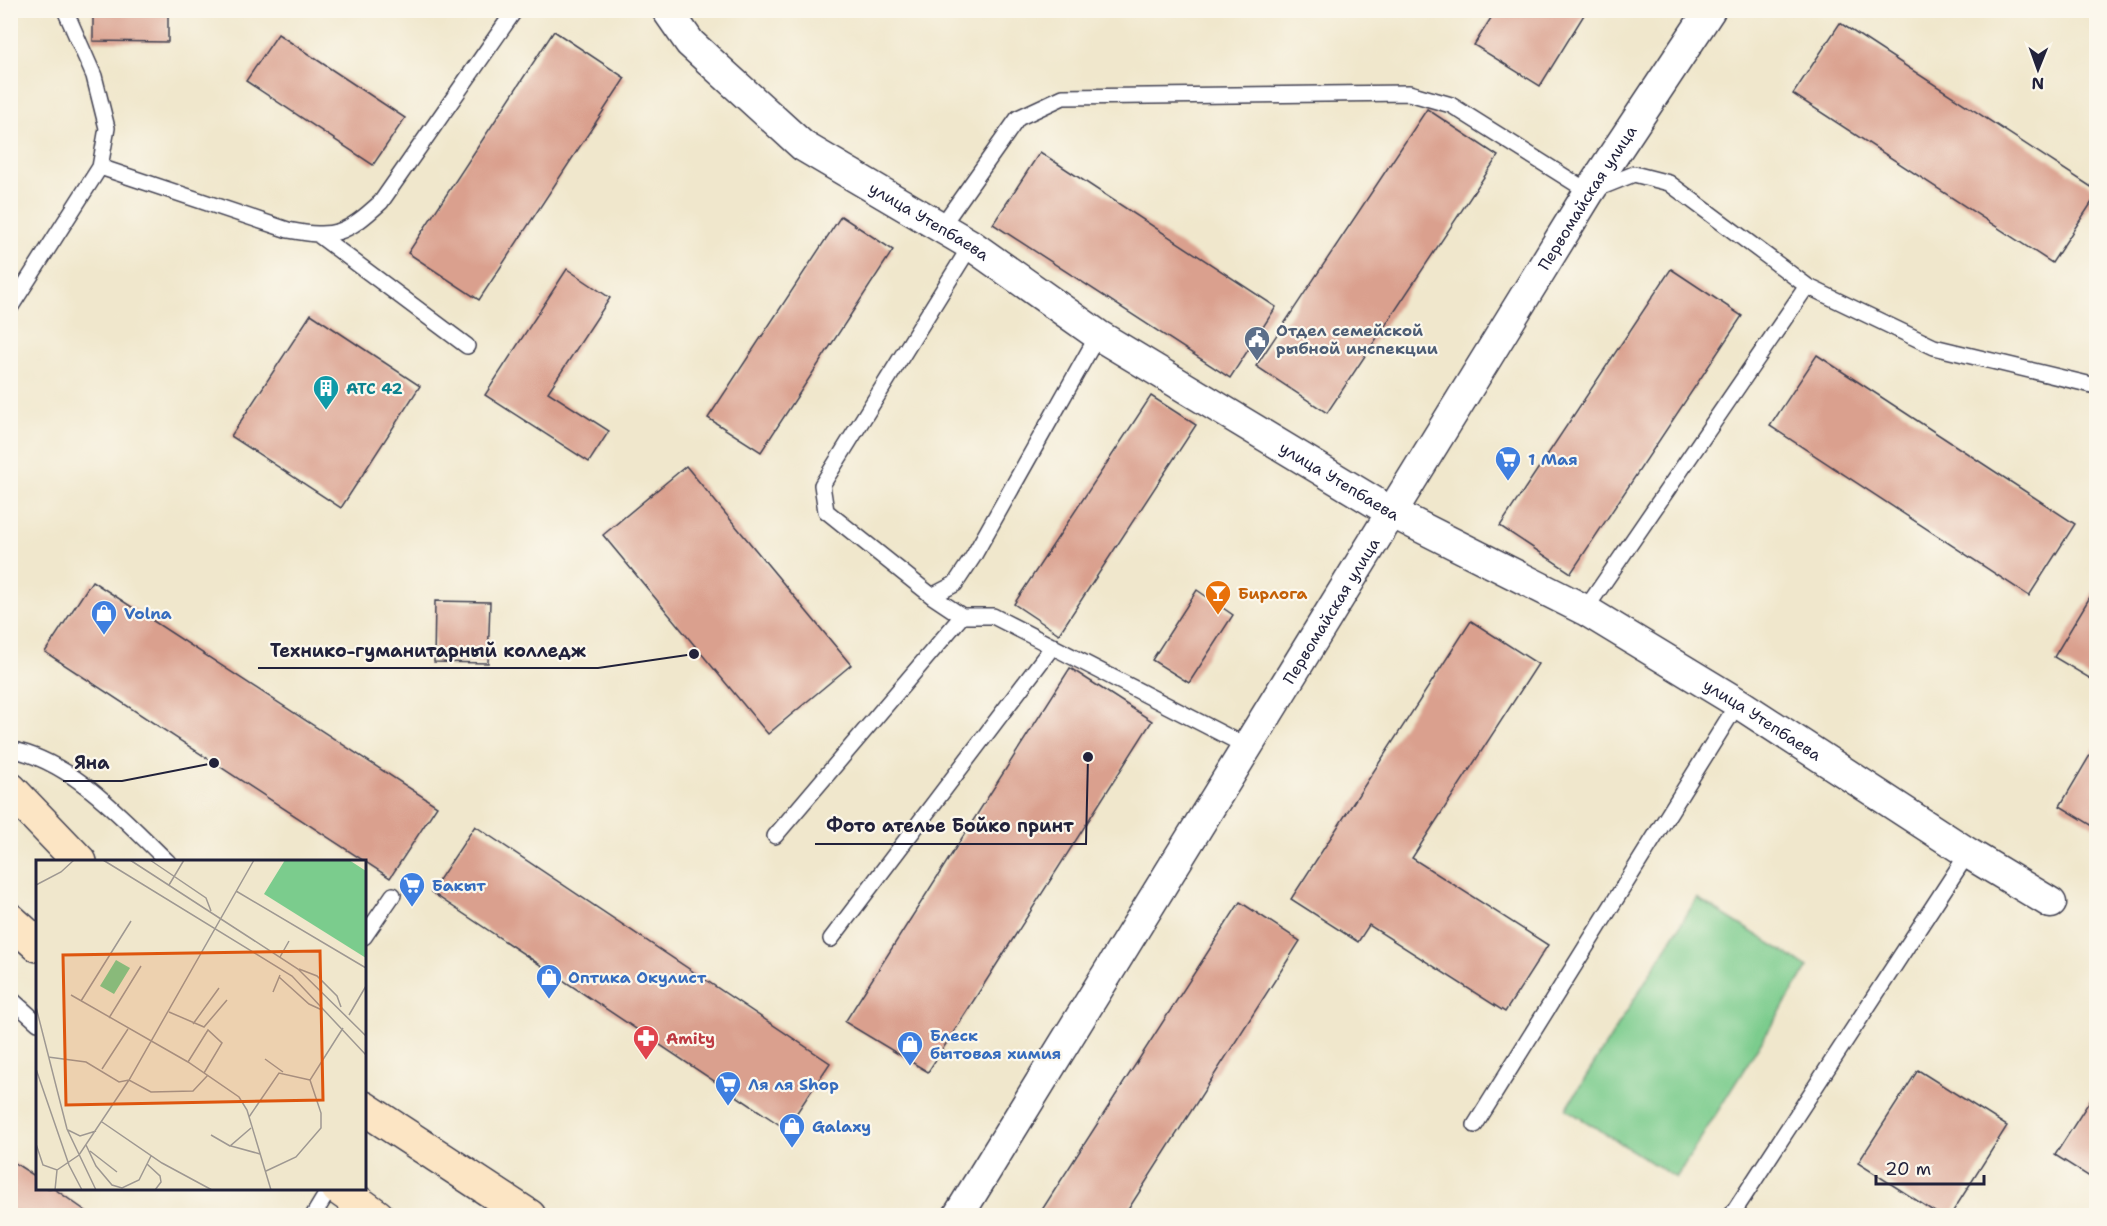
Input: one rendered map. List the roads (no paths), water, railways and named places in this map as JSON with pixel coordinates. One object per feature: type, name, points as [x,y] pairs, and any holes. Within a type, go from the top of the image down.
[{"type":"main road","points":[[10,789],[79,860]]},
{"type":"main road","points":[[10,920],[36,943]]},
{"type":"main road","points":[[366,1109],[529,1215]]},
{"type":"main road","points":[[341,1190],[377,1215]]},
{"type":"street","name":"улица Утепбаева","points":[[667,10],[690,43],[803,146],[971,245],[1098,335],[1391,512],[1585,610],[1738,703],[1968,853],[2051,903]]},
{"type":"street","name":"Первомайская улица","points":[[958,1215],[1588,192],[1710,10]]},
{"type":"lane","points":[[10,308],[100,167],[107,128],[94,76],[65,10]]},
{"type":"lane","points":[[100,167],[288,230],[320,236],[354,227],[381,202],[515,10]]},
{"type":"lane","points":[[941,227],[1018,118],[1063,97],[1409,93],[1451,105],[1588,192],[1634,174],[1669,183],[1807,286],[1934,347],[2097,386]]},
{"type":"lane","points":[[320,236],[467,346]]},
{"type":"lane","points":[[971,245],[822,485],[826,511],[932,596],[962,616],[993,615],[1246,746]]},
{"type":"lane","points":[[1585,610],[1807,286]]},
{"type":"lane","points":[[932,596],[955,584],[973,557],[1098,335]]},
{"type":"lane","points":[[775,836],[962,616]]},
{"type":"lane","points":[[831,939],[1053,646]]},
{"type":"lane","points":[[1475,1125],[1738,703]]},
{"type":"lane","points":[[10,749],[26,752],[97,795],[167,860]]},
{"type":"lane","points":[[1731,1215],[1968,853]]},
{"type":"lane","points":[[366,934],[393,896]]},
{"type":"lane","points":[[10,998],[36,1021]]},
{"type":"lane","points":[[313,1215],[329,1190]]},
{"type":"place","name":"Отдел семейской рыбной инспекции","points":[[1257,362]]},
{"type":"place","name":"АТС 42","points":[[326,411]]},
{"type":"place","name":"1 Мая","points":[[1508,482]]},
{"type":"place","name":"Бирлога","points":[[1218,616]]},
{"type":"place","name":"Volna","points":[[104,636]]},
{"type":"place","name":"Технико-гуманитарный колледж","points":[[694,654]]},
{"type":"place","name":"Фото ателье Бойко принт","points":[[1088,757]]},
{"type":"place","name":"Яна","points":[[214,763]]},
{"type":"place","name":"Бакыт","points":[[412,908]]},
{"type":"place","name":"Оптика Окулист","points":[[549,1000]]},
{"type":"place","name":"Amity","points":[[646,1061]]},
{"type":"place","name":"Блеск бытовая химия","points":[[910,1067]]},
{"type":"place","name":"Ля ля Shop","points":[[728,1107]]},
{"type":"place","name":"Galaxy","points":[[792,1149]]}]
